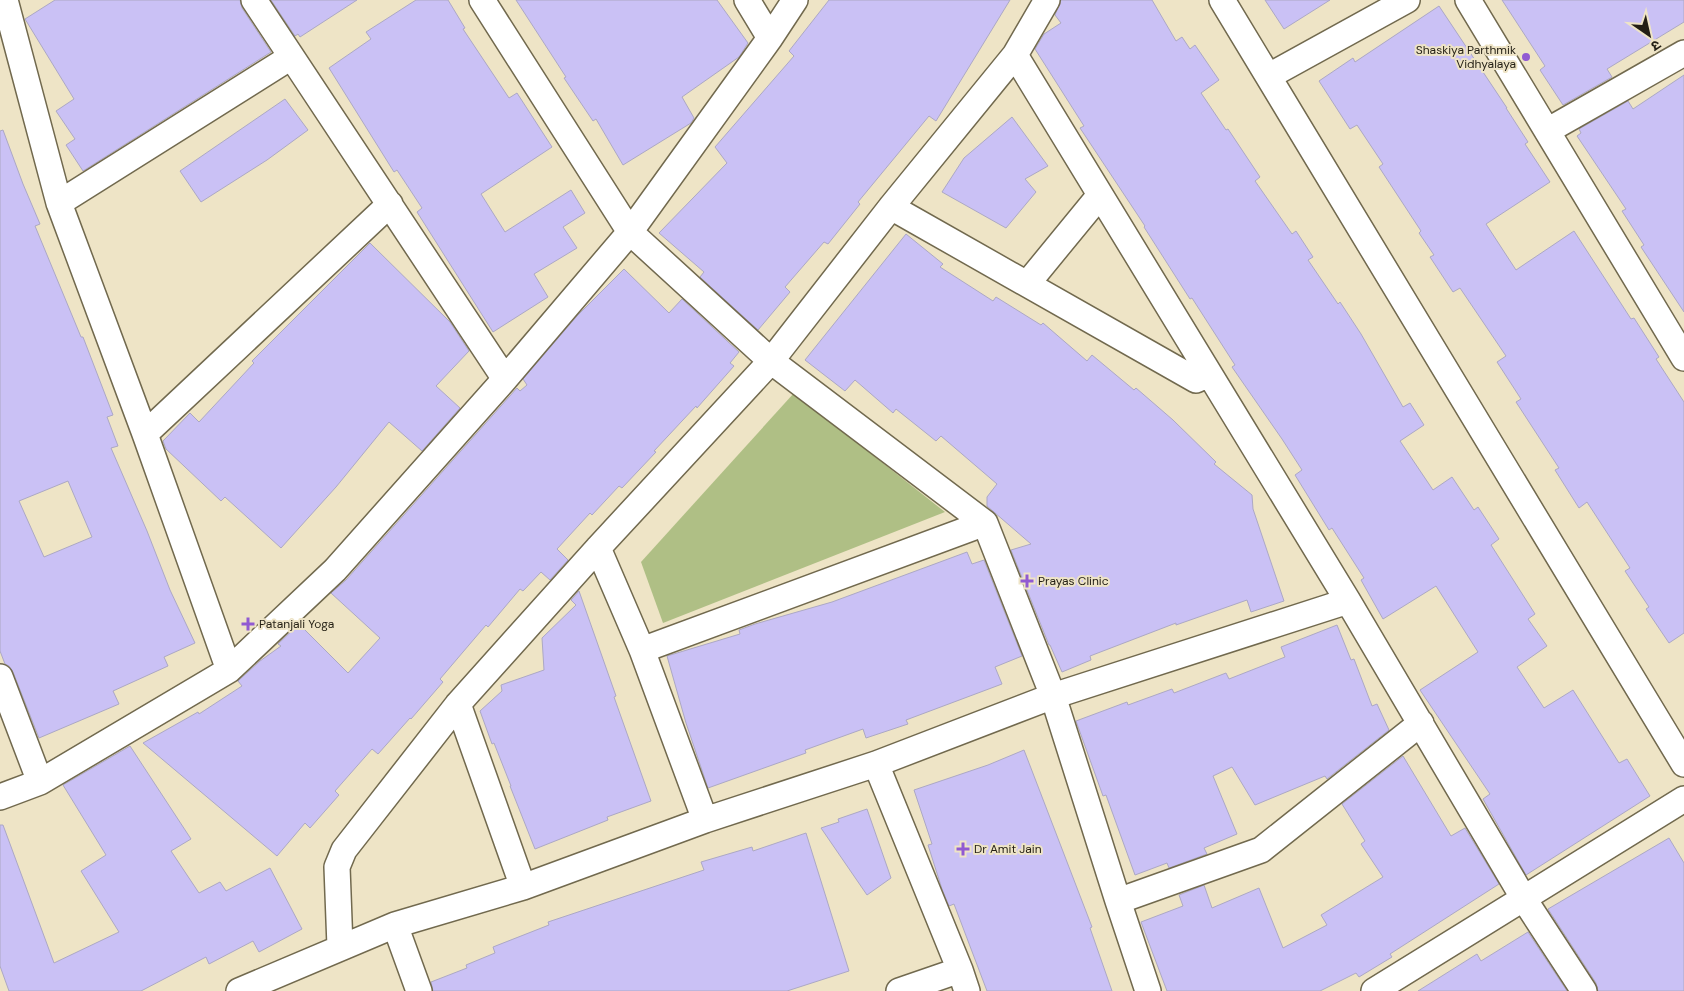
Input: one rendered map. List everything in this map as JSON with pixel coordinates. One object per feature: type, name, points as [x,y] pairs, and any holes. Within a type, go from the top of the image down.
[{"type":"street","points":[[254,0],[505,380]]},
{"type":"street","points":[[482,0],[630,232],[771,361],[985,523],[1054,696],[1118,902],[1148,991]]},
{"type":"street","points":[[747,0],[770,38]]},
{"type":"street","points":[[0,797],[40,782],[229,670],[334,570],[505,380],[630,232],[770,38],[795,0]]},
{"type":"street","points":[[340,947],[337,867],[344,850],[458,704],[598,548],[771,361],[891,207],[1015,55],[1048,0]]},
{"type":"street","points":[[1222,0],[1684,764]]},
{"type":"street","points":[[1269,76],[1407,0]]},
{"type":"street","points":[[1468,0],[1684,358]]},
{"type":"street","points":[[12,3],[58,203],[145,434],[229,670]]},
{"type":"street","points":[[1547,131],[1684,53]]},
{"type":"street","points":[[1015,55],[1421,723],[1524,899],[1584,991]]},
{"type":"street","points":[[58,203],[291,57]]},
{"type":"street","points":[[1027,284],[1100,195]]},
{"type":"street","points":[[145,434],[390,204]]},
{"type":"street","points":[[891,207],[1196,380],[1209,374]]},
{"type":"street","points":[[642,650],[985,523]]},
{"type":"street","points":[[598,548],[642,650],[705,820]]},
{"type":"street","points":[[239,991],[395,925],[523,886],[705,820],[876,764],[1054,696],[1348,602]]},
{"type":"street","points":[[0,677],[40,782]]},
{"type":"street","points":[[458,704],[523,886]]},
{"type":"street","points":[[1118,902],[1262,850],[1421,723]]},
{"type":"street","points":[[876,764],[964,980],[899,991]]},
{"type":"street","points":[[1374,991],[1684,798]]},
{"type":"street","points":[[395,925],[420,991]]},
{"type":"green space","points":[[794,393],[945,512],[663,623],[641,562]]},
{"type":"building","points":[[55,0],[240,0],[242,8],[271,52],[83,171],[66,145],[75,139],[56,111],[74,99],[25,19]]},
{"type":"building","points":[[271,0],[357,0],[300,37],[298,34],[295,36]]},
{"type":"building","points":[[416,0],[448,0],[465,28],[463,29],[509,98],[517,93],[552,147],[481,194],[505,232],[571,190],[585,213],[563,227],[577,248],[534,274],[548,297],[493,332],[417,212],[422,208],[397,170],[394,172],[329,68],[371,39],[366,32]]},
{"type":"building","points":[[516,0],[717,0],[748,43],[739,57],[682,97],[694,118],[691,123],[623,165],[596,119],[593,121],[564,78],[566,77]]},
{"type":"building","points":[[829,0],[1010,0],[936,121],[929,116],[858,202],[860,204],[828,244],[824,242],[785,287],[790,292],[758,330],[700,277],[704,272],[659,233],[727,163],[715,147],[794,56],[789,51]]},
{"type":"building","points":[[1061,0],[1152,0],[1176,41],[1182,37],[1190,49],[1195,45],[1219,80],[1201,93],[1260,177],[1255,181],[1292,234],[1296,231],[1313,257],[1308,260],[1338,304],[1340,302],[1361,334],[1403,407],[1410,403],[1424,425],[1400,441],[1433,490],[1452,477],[1474,510],[1478,507],[1499,539],[1491,545],[1535,614],[1528,619],[1547,646],[1517,667],[1544,708],[1573,690],[1619,763],[1627,759],[1650,796],[1526,875],[1483,799],[1490,794],[1420,690],[1478,652],[1436,586],[1383,619],[1361,580],[1364,578],[1332,528],[1329,530],[1295,475],[1302,470],[1232,367],[1235,365],[1192,298],[1190,299],[1145,226],[1080,128],[1084,126],[1035,49],[1044,34],[1061,23],[1055,15]]},
{"type":"building","points":[[1265,0],[1330,0],[1284,29]]},
{"type":"building","points":[[1502,0],[1684,0],[1684,22],[1607,69],[1612,77],[1563,105],[1540,70],[1545,66]]},
{"type":"building","points":[[1439,6],[1507,108],[1528,142],[1525,144],[1550,182],[1486,224],[1516,270],[1574,231],[1631,319],[1634,318],[1659,357],[1656,359],[1684,402],[1684,633],[1669,643],[1646,609],[1649,607],[1625,571],[1630,568],[1587,502],[1579,508],[1555,470],[1559,468],[1516,402],[1521,399],[1497,362],[1506,356],[1460,288],[1453,292],[1430,257],[1434,255],[1419,233],[1421,231],[1379,167],[1383,164],[1357,125],[1350,129],[1319,81],[1353,58],[1355,62]]},
{"type":"building","points":[[1684,75],[1684,312],[1641,247],[1644,245],[1622,211],[1626,209],[1577,136],[1581,133],[1579,129],[1628,101],[1633,109]]},
{"type":"building","points":[[285,99],[308,130],[267,160],[201,202],[180,171]]},
{"type":"building","points":[[1012,117],[1048,166],[1025,179],[1036,192],[1006,228],[942,192],[964,158]]},
{"type":"building","points":[[3,130],[40,224],[35,226],[81,337],[83,337],[113,415],[107,417],[118,446],[111,448],[170,590],[195,643],[164,657],[168,666],[113,691],[119,704],[39,738],[13,672],[5,664],[0,651],[0,131]],"holes":[[[68,481],[92,537],[44,557],[19,501]]]},
{"type":"building","points":[[906,234],[943,264],[940,267],[993,301],[996,297],[1041,325],[1043,323],[1087,361],[1092,355],[1134,390],[1136,388],[1173,420],[1216,462],[1214,464],[1252,495],[1253,509],[1284,601],[1251,612],[1247,600],[1176,625],[1176,623],[1090,656],[1091,660],[1062,672],[1049,645],[1011,550],[1031,544],[987,506],[987,497],[997,484],[941,436],[936,441],[896,409],[893,413],[855,380],[845,391],[805,360]]},
{"type":"building","points":[[370,243],[450,322],[469,351],[436,386],[460,408],[422,451],[389,422],[336,487],[281,548],[225,497],[221,501],[166,449],[163,441],[190,413],[199,422],[254,363],[252,361]]},
{"type":"building","points":[[624,269],[669,313],[682,299],[739,352],[730,363],[734,366],[622,488],[619,486],[592,515],[590,513],[557,549],[568,560],[550,580],[541,572],[523,591],[520,589],[440,679],[443,682],[411,719],[378,754],[372,749],[335,791],[339,795],[310,828],[305,823],[277,856],[143,743],[198,712],[199,714],[242,686],[238,681],[260,661],[281,646],[278,644],[299,624],[348,673],[380,638],[331,593],[346,580],[517,388],[520,391],[527,385],[523,379],[577,316]]},
{"type":"building","points":[[967,552],[972,564],[984,560],[1022,656],[995,667],[1002,684],[906,720],[908,724],[866,738],[863,729],[805,750],[806,753],[708,788],[686,723],[667,656],[740,634],[739,630],[755,624],[832,602]]},
{"type":"building","points":[[579,591],[651,801],[607,817],[608,820],[535,849],[480,711],[502,691],[501,685],[544,670],[542,638],[576,605],[571,600]]},
{"type":"building","points":[[1337,625],[1351,660],[1354,659],[1372,706],[1377,704],[1389,730],[1327,779],[1325,776],[1255,805],[1232,767],[1213,776],[1237,834],[1204,848],[1207,854],[1169,868],[1167,863],[1135,875],[1106,795],[1103,796],[1076,721],[1127,702],[1128,705],[1172,689],[1174,693],[1226,673],[1229,679],[1285,657],[1281,647]]},
{"type":"building","points":[[130,746],[191,839],[171,851],[199,893],[220,882],[226,891],[270,868],[302,929],[259,952],[253,941],[209,964],[206,957],[141,991],[9,991],[0,966],[0,825],[3,825],[54,963],[119,932],[81,871],[106,855],[63,785]]},
{"type":"building","points":[[1024,750],[1092,927],[1090,928],[1112,991],[987,991],[954,904],[949,906],[942,889],[928,845],[932,844],[914,790],[988,765]]},
{"type":"building","points":[[1403,756],[1451,836],[1465,828],[1499,884],[1390,954],[1392,957],[1359,977],[1356,973],[1320,991],[1167,991],[1141,922],[1183,906],[1179,895],[1204,885],[1212,908],[1259,888],[1283,948],[1327,925],[1321,915],[1383,877],[1361,844],[1365,841],[1342,804]]},
{"type":"building","points":[[867,809],[891,878],[867,895],[821,828],[839,822],[838,819]]},
{"type":"building","points":[[806,833],[849,971],[787,991],[433,991],[431,982],[467,968],[466,965],[495,953],[493,947],[549,925],[548,922],[704,870],[701,862],[752,847],[753,851]]},
{"type":"building","points":[[1669,838],[1684,863],[1684,991],[1598,991],[1596,983],[1548,909]]},
{"type":"building","points":[[1528,932],[1567,991],[1418,991],[1477,954],[1481,961]]},
{"type":"place","name":"Shaskiya Parthmik Vidhyalaya","points":[[1526,57]]},
{"type":"place","name":"Prayas Clinic","points":[[1027,581]]},
{"type":"place","name":"Patanjali Yoga","points":[[248,624]]},
{"type":"place","name":"Dr Amit Jain","points":[[963,849]]}]
